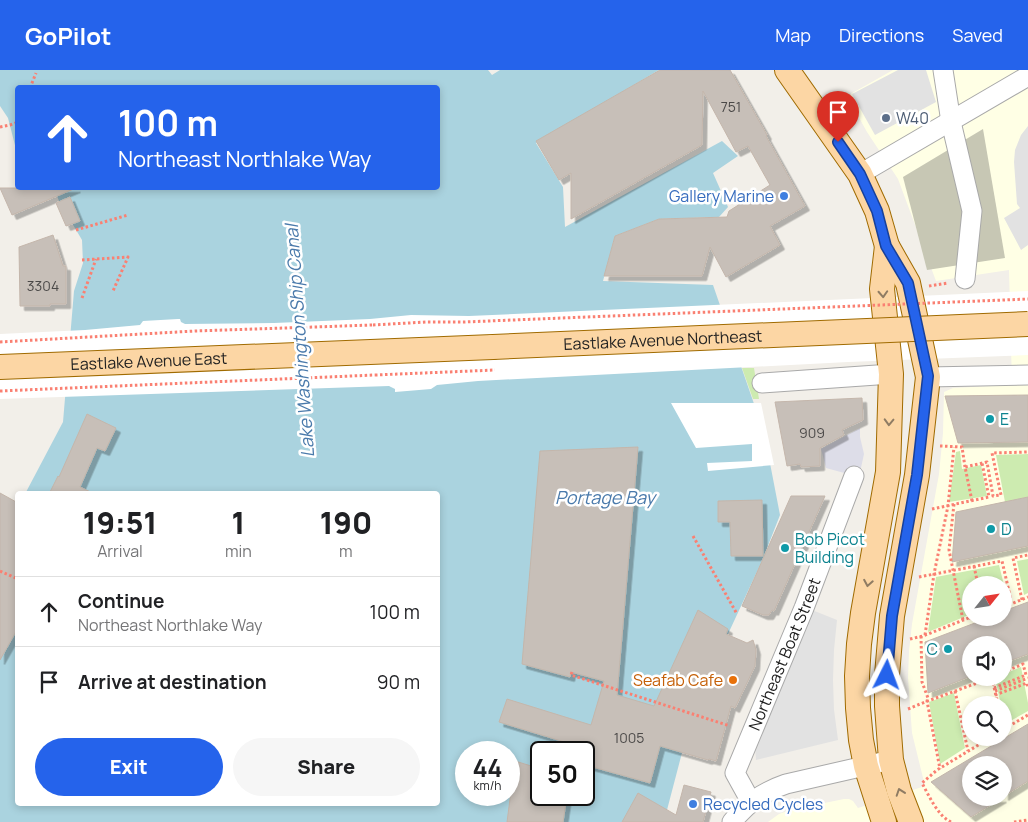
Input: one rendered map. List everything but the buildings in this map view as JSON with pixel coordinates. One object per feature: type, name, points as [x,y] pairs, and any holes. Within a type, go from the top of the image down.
[{"type":"main road","points":[[787,70],[860,174],[877,211],[886,246],[908,283],[928,376],[917,475],[892,616],[889,645],[887,706],[891,760],[899,791],[911,822]]},
{"type":"main road","points":[[884,822],[866,766],[861,740],[857,676],[859,644],[888,472],[891,374],[882,290],[886,246]]},
{"type":"main road","name":"Eastlake Avenue Northeast","points":[[297,355],[1028,324]]},
{"type":"main road","name":"Eastlake Avenue East","points":[[0,367],[297,355]]},
{"type":"street","points":[[943,70],[951,122],[972,211],[965,279]]},
{"type":"street","points":[[860,174],[1028,76]]},
{"type":"street","points":[[762,383],[891,374]]},
{"type":"street","points":[[928,376],[1028,375]]},
{"type":"street","name":"Northeast Boat Street","points":[[751,802],[736,773],[804,608],[854,476]]},
{"type":"street","points":[[732,822],[740,812],[762,794],[786,784],[891,760]]},
{"type":"path","points":[[31,85],[36,73]]},
{"type":"path","points":[[0,127],[15,123]]},
{"type":"path","points":[[76,230],[128,215]]},
{"type":"path","points":[[82,260],[128,257],[113,291]]},
{"type":"path","points":[[82,298],[96,259]]},
{"type":"path","points":[[923,288],[965,279]]},
{"type":"path","points":[[0,342],[195,331],[1028,299]]},
{"type":"path","points":[[0,391],[376,375]]},
{"type":"path","points":[[940,446],[962,447],[972,501]]},
{"type":"path","points":[[940,769],[928,698],[922,682],[923,636],[948,506],[954,447]]},
{"type":"path","points":[[965,467],[987,462],[993,496],[1000,495],[992,453],[1028,452]]},
{"type":"path","points":[[932,509],[989,497],[982,463]]},
{"type":"path","points":[[954,504],[949,550],[962,615]]},
{"type":"path","points":[[693,536],[737,614]]},
{"type":"path","points":[[1022,600],[1012,558],[1028,555]]},
{"type":"path","points":[[918,577],[1002,561],[1005,576]]},
{"type":"path","points":[[974,566],[976,576]]},
{"type":"path","points":[[0,571],[15,578]]},
{"type":"path","points":[[1012,604],[1028,597]]},
{"type":"path","points":[[907,640],[923,636],[962,620]]},
{"type":"path","points":[[1012,669],[1023,664],[1026,676],[1012,683]]},
{"type":"path","points":[[572,672],[571,675],[730,726]]},
{"type":"path","points":[[995,691],[1028,678]]},
{"type":"path","points":[[995,691],[1027,683],[1028,688]]},
{"type":"path","points":[[908,709],[969,686]]},
{"type":"path","points":[[994,686],[996,696]]},
{"type":"path","points":[[995,691],[1005,686]]},
{"type":"path","points":[[955,691],[968,751]]},
{"type":"path","points":[[1012,724],[1028,715]]},
{"type":"path","points":[[951,822],[946,819],[931,800],[922,783],[976,746]]},
{"type":"path","points":[[1014,822],[1028,820]]},
{"type":"shaded area","points":[[893,70],[1028,70],[1028,822],[768,822],[779,814],[790,810],[844,799],[853,801],[858,808],[925,786],[912,733],[908,678],[909,651],[912,624],[939,474],[944,392],[953,388],[1012,385],[1009,270],[936,281],[898,179],[867,132],[847,96]]},
{"type":"shaded area","name":"W40","points":[[898,70],[926,70],[936,102],[875,135],[852,94]]},
{"type":"shaded area","points":[[1028,126],[1028,245],[1021,250],[1004,218],[1020,208],[1017,204],[1015,150],[1021,135]]},
{"type":"shaded area","points":[[983,129],[1005,258],[927,270],[903,177]]},
{"type":"shaded area","points":[[860,428],[864,454],[859,477],[826,468],[821,449]]},
{"type":"shaded area","points":[[812,610],[837,620],[833,680],[838,740],[756,760],[755,744]]},
{"type":"green space","points":[[742,368],[754,368],[759,399],[753,399]]},
{"type":"green space","points":[[960,451],[962,469],[981,465],[987,496],[949,502],[956,452]]},
{"type":"green space","points":[[1028,454],[1028,497],[1005,502],[996,455]]},
{"type":"green space","points":[[1028,559],[1028,593],[1024,595],[1017,561]]},
{"type":"green space","points":[[999,565],[1002,576],[962,576],[962,618],[928,632],[936,577]]},
{"type":"green space","points":[[1021,667],[1028,711],[1012,720],[1012,696],[999,696],[997,686],[1012,686],[1012,671]]},
{"type":"green space","points":[[954,693],[962,733],[962,746],[965,748],[940,764],[929,702]]},
{"type":"water","name":"Portage Bay","points":[[0,70],[488,70],[492,75],[500,70],[659,70],[536,143],[563,187],[565,227],[722,141],[738,156],[713,173],[728,207],[719,217],[659,219],[615,236],[603,281],[713,285],[762,427],[780,515],[762,561],[694,707],[667,810],[661,822],[0,822],[0,540],[15,511],[15,806],[440,806],[440,491],[27,491],[63,422],[74,291],[83,263],[82,240],[59,201],[55,190],[440,190],[440,85],[15,85],[15,145],[8,118],[0,106]]},
{"type":"pier","points":[[1028,291],[1028,355],[848,362],[478,381],[437,385],[431,389],[395,392],[395,389],[389,386],[0,399],[0,334],[85,330],[140,325],[143,321],[178,319],[185,324],[274,323],[370,319],[411,315],[469,316]]},
{"type":"pier","points":[[671,403],[761,403],[774,465],[708,471],[707,463],[752,461],[752,444],[696,448]]},
{"type":"place","name":"W40","points":[[886,118]]},
{"type":"place","name":"Gallery Marine","points":[[784,196]]},
{"type":"place","name":"E","points":[[990,419]]},
{"type":"place","name":"D","points":[[991,529]]},
{"type":"place","name":"Bob Picot Building","points":[[785,548]]},
{"type":"place","name":"C","points":[[948,649]]},
{"type":"place","name":"Seafab Cafe","points":[[733,680]]},
{"type":"place","name":"Recycled Cycles","points":[[693,804]]},
{"type":"route","points":[[838,142],[860,174],[877,211],[886,246],[908,283],[928,376],[917,475],[892,616],[887,675]]},
{"type":"water label","name":"Lake Washington Ship Canal","points":[[299,341]]}]
